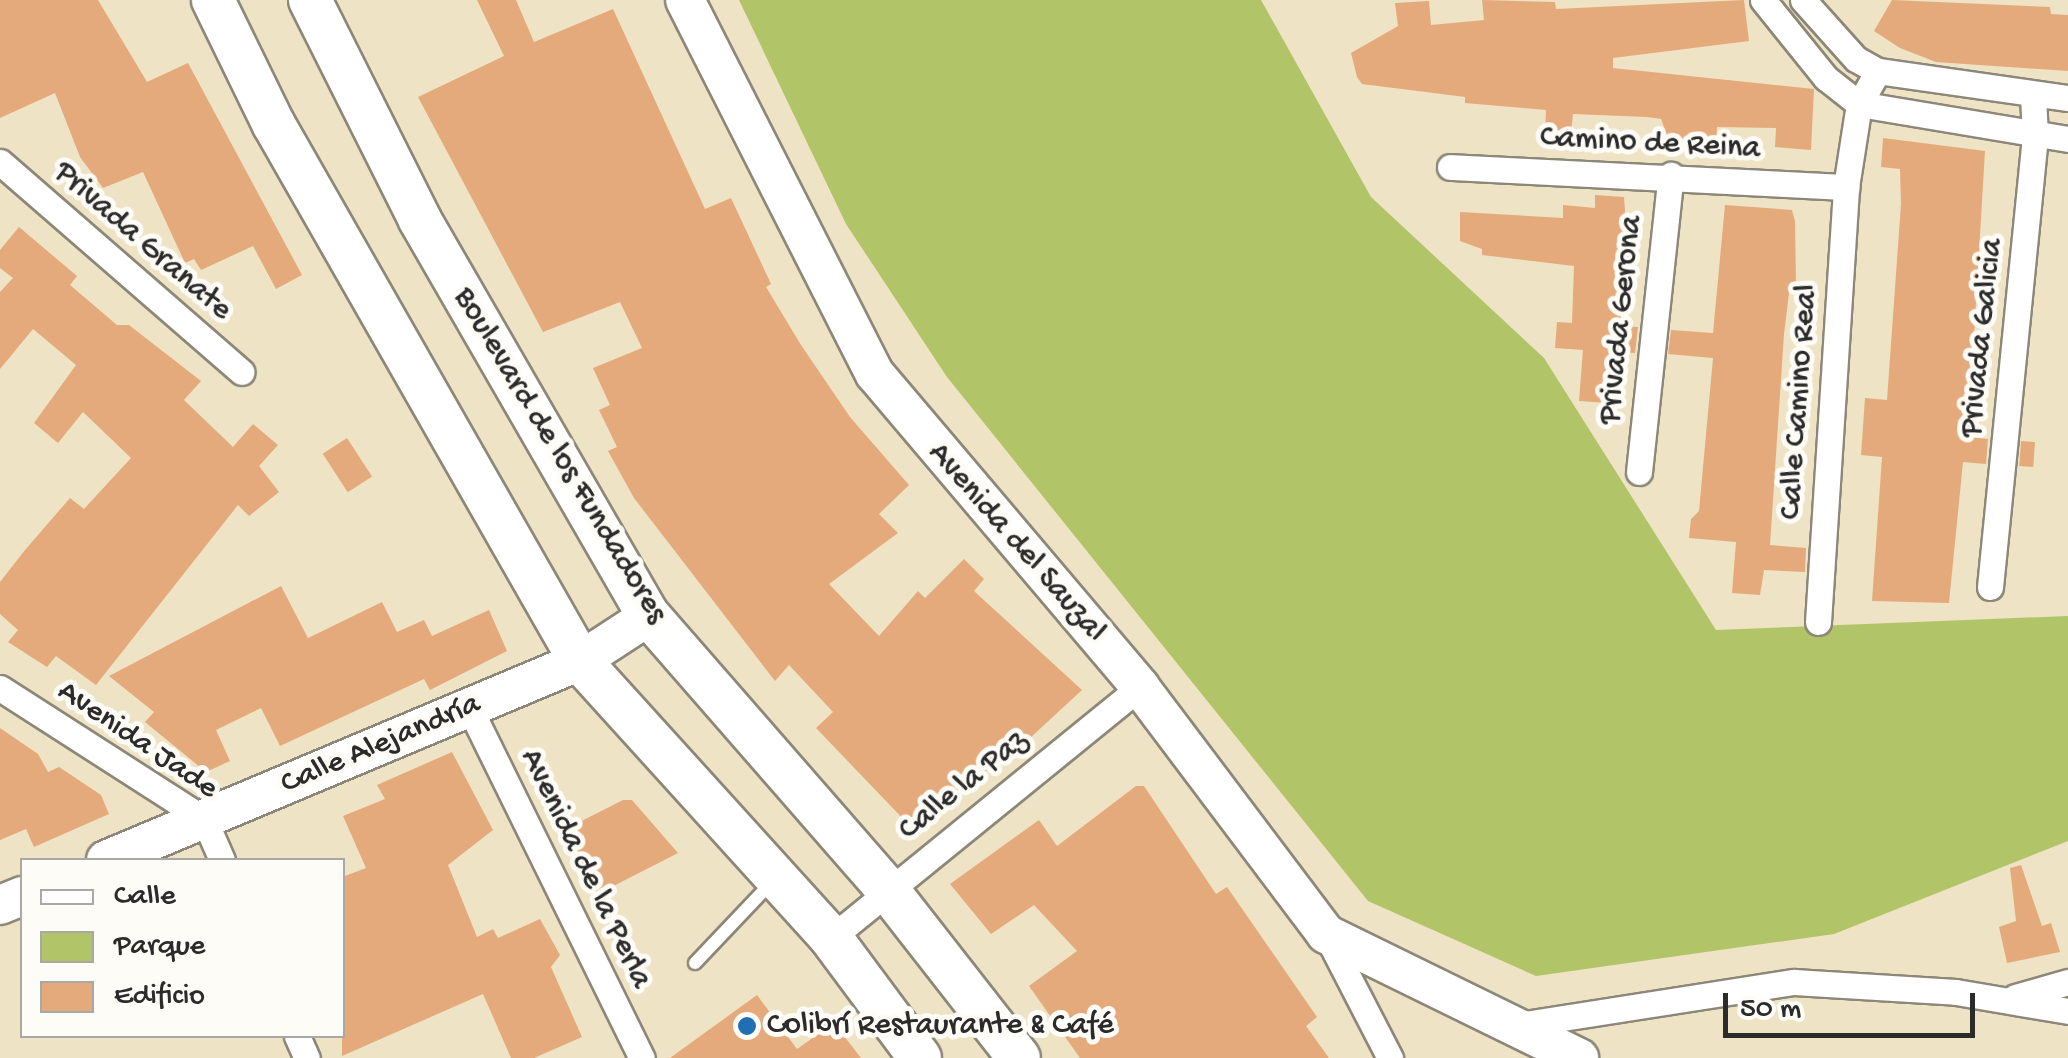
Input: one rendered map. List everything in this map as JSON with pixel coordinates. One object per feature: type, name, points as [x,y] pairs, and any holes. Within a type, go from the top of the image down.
[{"type":"main road","points":[[213,0],[273,122],[580,661],[831,938],[920,1058]]},
{"type":"main road","name":"Boulevard de los Fundadores","points":[[310,0],[420,220],[649,616],[888,890],[1019,1058]]},
{"type":"street","name":"Avenida del Sauzal","points":[[686,0],[875,374],[1140,687],[1326,934],[1390,1058]]},
{"type":"street","points":[[1763,0],[1826,78],[1859,104],[2035,138],[2068,139]]},
{"type":"street","points":[[1803,0],[1856,59],[1878,71],[2068,98]]},
{"type":"street","points":[[1859,104],[1878,71]]},
{"type":"street","name":"Privada Galicia","points":[[1990,588],[2035,138],[2033,95]]},
{"type":"street","name":"Calle Camino Real","points":[[1818,622],[1846,187],[1859,104]]},
{"type":"street","name":"Privada Granate","points":[[0,162],[242,372]]},
{"type":"street","name":"Camino de Reina","points":[[1450,167],[1846,187]]},
{"type":"street","name":"Privada Gerona","points":[[1639,472],[1670,176]]},
{"type":"street","name":"Calle Alejandría","points":[[111,858],[580,661],[649,616]]},
{"type":"street","name":"Calle la Paz","points":[[831,938],[1140,687]]},
{"type":"street","name":"Avenida Jade","points":[[0,688],[204,819],[221,858]]},
{"type":"street","name":"Avenida de la Perla","points":[[470,709],[642,1058]]},
{"type":"street","points":[[1326,934],[1579,1058]]},
{"type":"street","points":[[1518,1025],[1794,982],[1874,983],[2068,1011]]},
{"type":"street","points":[[2006,1000],[2068,982]]},
{"type":"lane","points":[[695,962],[776,878]]},
{"type":"green space","points":[[739,0],[1261,0],[1371,197],[1544,358],[1716,630],[2068,616],[2068,841],[1834,934],[1536,976],[1368,901],[947,377],[846,224]]},
{"type":"building","points":[[0,0],[98,0],[147,82],[188,63],[302,275],[276,289],[253,246],[201,270],[194,259],[185,263],[143,172],[103,188],[80,157],[55,93],[0,118]]},
{"type":"building","points":[[477,0],[516,0],[534,42],[613,9],[705,209],[731,198],[771,284],[766,287],[801,345],[850,417],[909,485],[879,514],[898,533],[829,584],[879,636],[918,591],[925,598],[964,559],[984,579],[974,591],[1082,690],[1017,750],[908,824],[816,728],[833,712],[789,665],[775,681],[634,498],[608,451],[617,447],[599,410],[610,405],[593,368],[642,348],[620,302],[543,332],[418,97],[504,56]]},
{"type":"building","points":[[1482,0],[1555,2],[1556,9],[1744,0],[1749,41],[1613,58],[1613,68],[1814,89],[1811,150],[1775,147],[1776,128],[1717,127],[1716,143],[1669,140],[1661,119],[1647,117],[1573,114],[1571,133],[1545,131],[1546,110],[1465,103],[1465,97],[1362,84],[1357,77],[1351,53],[1398,26],[1395,3],[1429,1],[1431,25],[1484,20]]},
{"type":"building","points":[[1892,0],[2050,7],[2051,14],[2068,15],[2068,71],[1936,62],[1900,48],[1874,31]]},
{"type":"building","points":[[1883,138],[1985,151],[1968,437],[1988,439],[1986,464],[1963,462],[1949,603],[1872,601],[1882,457],[1861,455],[1865,398],[1887,400],[1901,204],[1900,169],[1881,167]]},
{"type":"building","points":[[1595,195],[1624,197],[1628,249],[1637,249],[1632,274],[1623,274],[1621,326],[1638,327],[1635,353],[1614,352],[1608,403],[1579,401],[1583,350],[1555,348],[1557,322],[1572,323],[1574,266],[1482,255],[1482,249],[1460,241],[1460,212],[1563,218],[1563,205],[1595,208]]},
{"type":"building","points":[[1725,205],[1792,210],[1795,221],[1796,286],[1790,285],[1784,334],[1770,545],[1806,548],[1805,572],[1764,570],[1760,595],[1732,593],[1736,542],[1689,538],[1691,519],[1699,511],[1713,358],[1668,354],[1671,330],[1713,333]]},
{"type":"building","points":[[19,227],[77,276],[70,285],[117,325],[129,325],[201,381],[184,400],[233,447],[253,424],[278,445],[259,466],[279,492],[249,516],[238,505],[96,685],[56,656],[47,667],[8,642],[18,630],[0,614],[0,582],[25,550],[70,498],[84,509],[131,458],[83,412],[58,443],[34,423],[76,365],[33,329],[0,369],[0,292],[13,278],[0,268],[0,250]]},
{"type":"building","points":[[347,438],[372,477],[348,492],[323,454]]},
{"type":"building","points":[[2021,441],[2035,442],[2033,467],[2019,466]]},
{"type":"building","points":[[281,586],[308,638],[382,602],[397,632],[424,620],[432,636],[489,610],[507,651],[430,690],[424,679],[280,746],[261,708],[216,730],[230,761],[206,772],[145,722],[154,712],[109,676]]},
{"type":"building","points":[[0,728],[38,754],[48,772],[59,767],[101,795],[109,814],[34,847],[26,829],[0,840]]},
{"type":"building","points":[[452,752],[493,830],[448,865],[477,937],[493,929],[498,938],[540,919],[560,955],[551,967],[582,1037],[534,1058],[511,1058],[483,994],[342,1056],[345,876],[366,868],[343,816],[385,799],[377,785]]},
{"type":"building","points":[[1136,786],[1144,786],[1216,894],[1227,887],[1317,1017],[1306,1026],[1329,1058],[1080,1058],[1029,986],[1077,951],[1034,905],[991,934],[950,884],[1039,820],[1057,846]]},
{"type":"building","points":[[623,800],[632,800],[678,853],[596,895],[562,831]]},
{"type":"building","points":[[2021,865],[2042,926],[2051,923],[2060,952],[2007,963],[1999,927],[2016,921],[2010,868]]},
{"type":"building","name":"Colibrí Restaurante & Café","points":[[757,995],[797,1049],[834,1023],[861,1058],[670,1058]]},
{"type":"place","name":"Colibrí Restaurante & Café","points":[[747,1026]]}]
